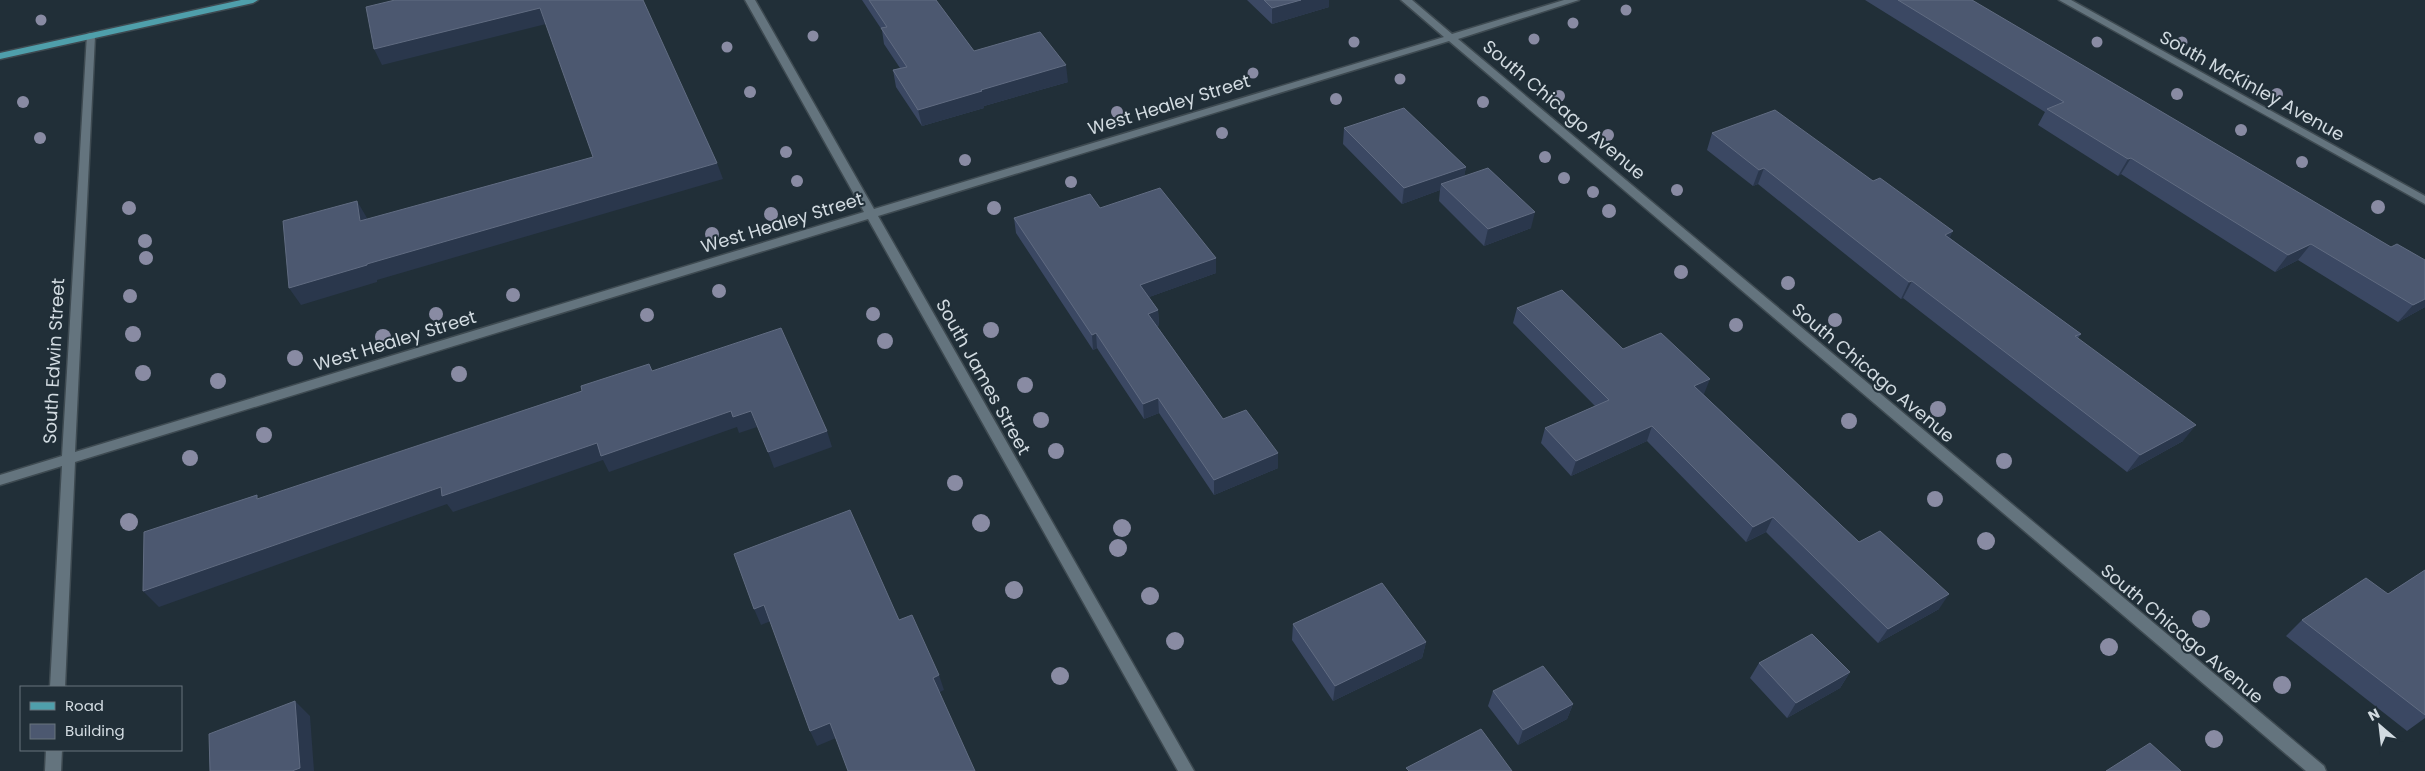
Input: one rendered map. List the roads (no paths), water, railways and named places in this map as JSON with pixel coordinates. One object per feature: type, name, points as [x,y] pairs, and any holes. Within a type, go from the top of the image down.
[{"type":"main road","points":[[0,56],[253,0]]},
{"type":"street","name":"South James Street","points":[[750,0],[1186,771]]},
{"type":"street","name":"South Chicago Avenue","points":[[1406,0],[2318,771]]},
{"type":"street","name":"West Healey Street","points":[[0,480],[1574,0]]},
{"type":"street","name":"South McKinley Avenue","points":[[2064,0],[2425,201]]},
{"type":"street","name":"South Edwin Street","points":[[57,686],[90,36]]},
{"type":"street","points":[[53,771],[54,751]]}]
